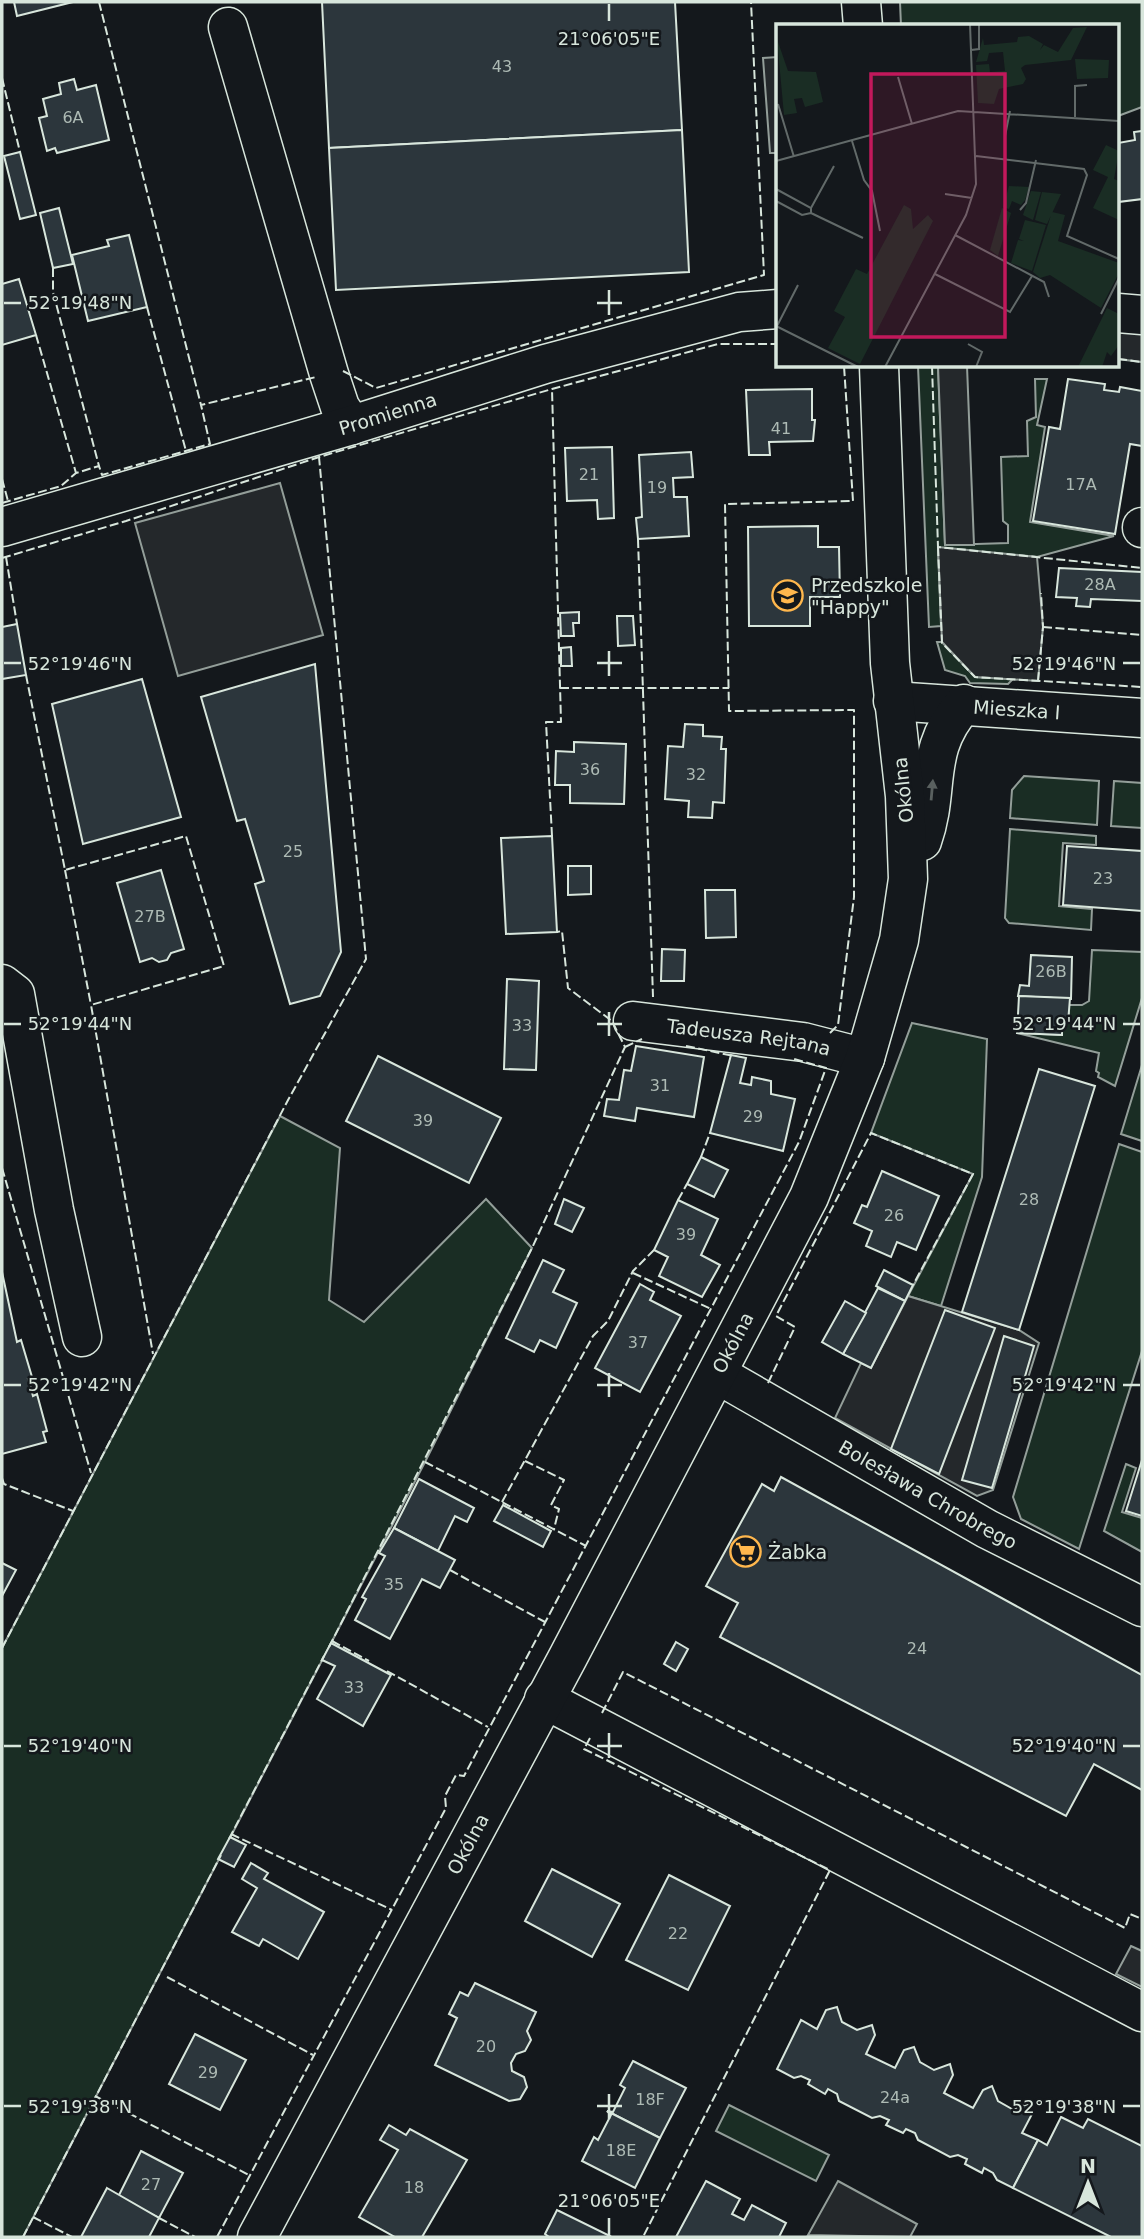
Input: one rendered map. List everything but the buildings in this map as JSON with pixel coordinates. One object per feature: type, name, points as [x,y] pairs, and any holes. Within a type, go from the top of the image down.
[{"type":"street","points":[[861,2],[863,24]]},
{"type":"street","points":[[228,27],[329,374],[341,407],[352,425]]},
{"type":"street","name":"Promienna","points":[[2,527],[352,425],[545,364],[739,312],[776,309]]},
{"type":"street","points":[[1120,313],[1142,314]]},
{"type":"street","name":"Okólna","points":[[257,2237],[809,1198],[865,1058],[900,940],[908,879],[905,796],[894,701],[879,368]]},
{"type":"street","name":"Mieszka I","points":[[894,701],[1142,718]]},
{"type":"street","points":[[908,879],[929,820],[934,758],[941,736],[964,704]]},
{"type":"street","points":[[2,984],[15,993],[54,1210],[82,1337]]},
{"type":"street","name":"Tadeusza Rejtana","points":[[633,1021],[803,1042],[865,1058]]},
{"type":"street","name":"Bolesława Chrobrego","points":[[717,1374],[987,1529],[1142,1607]]},
{"type":"street","points":[[544,1699],[1142,2012]]},
{"type":"green space","points":[[900,2],[1142,2],[1142,107],[1120,115],[1120,24],[901,24]]},
{"type":"green space","points":[[918,368],[938,368],[945,545],[1008,543],[1008,525],[1003,521],[1001,457],[1028,456],[1027,421],[1036,417],[1035,379],[1047,379],[1037,425],[1045,427],[1030,522],[1114,536],[1037,557],[938,548],[941,626],[929,627]]},
{"type":"green space","points":[[937,642],[942,642],[975,677],[1013,679],[1008,684],[970,683],[965,676],[945,670]]},
{"type":"green space","points":[[1024,776],[1099,781],[1097,825],[1010,818],[1012,790]]},
{"type":"green space","points":[[1114,781],[1142,783],[1142,828],[1111,826]]},
{"type":"green space","points":[[1010,829],[1096,836],[1096,845],[1063,843],[1059,906],[1092,909],[1091,930],[1009,923],[1005,918]]},
{"type":"green space","points":[[1092,950],[1142,952],[1142,998],[1115,1086],[1098,1077],[1099,1073],[1096,1071],[1099,1053],[1017,1033],[1062,1035],[1062,1023],[1068,1023],[1069,1005],[1082,1005],[1089,1001]]},
{"type":"green space","points":[[912,1023],[987,1039],[982,1177],[941,1306],[908,1296],[973,1174],[871,1133]]},
{"type":"green space","points":[[1142,1065],[1142,1141],[1121,1134]]},
{"type":"green space","points":[[280,1116],[340,1148],[329,1300],[364,1322],[486,1199],[532,1248],[425,1462],[23,2237],[2,2237],[2,1648]]},
{"type":"green space","points":[[1119,1144],[1142,1152],[1142,1351],[1079,1549],[1021,1519],[1013,1497]]},
{"type":"green space","points":[[1126,1464],[1136,1468],[1122,1512],[1142,1518],[1142,1552],[1104,1531]]},
{"type":"green space","points":[[729,2105],[829,2155],[816,2181],[716,2131]]},
{"type":"shaded area","points":[[776,57],[776,153],[770,153],[763,58]]},
{"type":"shaded area","points":[[1120,328],[1142,331],[1142,362],[1120,359]]},
{"type":"shaded area","points":[[938,368],[967,368],[974,545],[945,545]]},
{"type":"shaded area","points":[[280,483],[323,635],[178,676],[135,523]]},
{"type":"shaded area","points":[[938,547],[1037,557],[1043,627],[1038,681],[975,677],[942,642]]},
{"type":"shaded area","points":[[908,1296],[1019,1330],[1039,1343],[993,1490],[977,1496],[835,1418],[861,1363],[871,1368]]},
{"type":"shaded area","points":[[1131,1946],[1142,1951],[1142,1987],[1116,1974]]},
{"type":"shaded area","points":[[838,2181],[917,2224],[910,2237],[808,2235]]},
{"type":"fence","points":[[99,2],[201,405]]},
{"type":"fence","points":[[343,371],[376,388],[764,275],[751,2]]},
{"type":"fence","points":[[2,78],[20,152]]},
{"type":"fence","points":[[53,268],[53,292],[99,466]]},
{"type":"fence","points":[[147,307],[186,451]]},
{"type":"fence","points":[[36,335],[76,473]]},
{"type":"fence","points":[[2,558],[126,521],[319,457],[552,389],[718,344],[776,344]]},
{"type":"fence","points":[[1120,359],[1142,362]]},
{"type":"fence","points":[[830,1033],[838,1025],[854,897],[854,710],[729,711],[725,504],[853,501],[844,368]]},
{"type":"fence","points":[[932,368],[938,547],[1142,568]]},
{"type":"fence","points":[[2,503],[61,486],[76,473],[99,466],[102,475],[210,444],[201,405],[316,377]]},
{"type":"fence","points":[[552,389],[561,722],[546,722],[552,836]]},
{"type":"fence","points":[[2,1648],[287,1102],[366,959],[319,457]]},
{"type":"fence","points":[[2,479],[8,501]]},
{"type":"fence","points":[[638,539],[653,997]]},
{"type":"fence","points":[[938,547],[942,643],[975,677],[1142,687]]},
{"type":"fence","points":[[6,557],[17,624]]},
{"type":"fence","points":[[1038,681],[1043,627],[1041,593]]},
{"type":"fence","points":[[1043,627],[1142,635]]},
{"type":"fence","points":[[26,675],[65,870],[186,836],[224,966],[91,1005],[153,1354]]},
{"type":"fence","points":[[560,688],[729,688]]},
{"type":"fence","points":[[65,870],[91,1005]]},
{"type":"fence","points":[[329,1647],[532,1248],[625,1047],[612,1021],[568,988],[562,931],[557,932]]},
{"type":"fence","points":[[625,1047],[642,1039]]},
{"type":"fence","points":[[686,1046],[734,1056]]},
{"type":"fence","points":[[217,2237],[446,1808],[445,1796],[456,1775],[464,1776],[799,1142],[826,1068],[794,1059]]},
{"type":"fence","points":[[701,1157],[710,1133]]},
{"type":"fence","points":[[768,1383],[795,1327],[776,1316],[871,1133],[973,1174],[913,1285]]},
{"type":"fence","points":[[2,1168],[91,1473]]},
{"type":"fence","points":[[678,1200],[687,1184]]},
{"type":"fence","points":[[502,1502],[593,1336],[608,1321],[633,1271],[654,1250]]},
{"type":"fence","points":[[633,1273],[711,1309]]},
{"type":"fence","points":[[525,1461],[564,1480],[551,1505],[559,1509],[554,1529]]},
{"type":"fence","points":[[425,1462],[586,1546]]},
{"type":"fence","points":[[2,1478],[4,1484],[73,1511]]},
{"type":"fence","points":[[450,1570],[545,1622]]},
{"type":"fence","points":[[332,1641],[369,1661]]},
{"type":"fence","points":[[229,1839],[324,1656]]},
{"type":"fence","points":[[387,1671],[488,1727]]},
{"type":"fence","points":[[602,1713],[623,1672],[1125,1928],[1130,1914],[1142,1919]]},
{"type":"fence","points":[[590,1738],[584,1749],[830,1870],[643,2237]]},
{"type":"fence","points":[[231,1834],[392,1910]]},
{"type":"fence","points":[[23,2237],[221,1855]]},
{"type":"fence","points":[[167,1977],[313,2055]]},
{"type":"fence","points":[[95,2096],[249,2175]]},
{"type":"fence","points":[[33,2217],[72,2237]]},
{"type":"fence","points":[[159,2218],[195,2237]]},
{"type":"place","name":"Przedszkole \"Happy\"","points":[[788,596]]},
{"type":"place","name":"Żabka","points":[[745,1552]]}]
